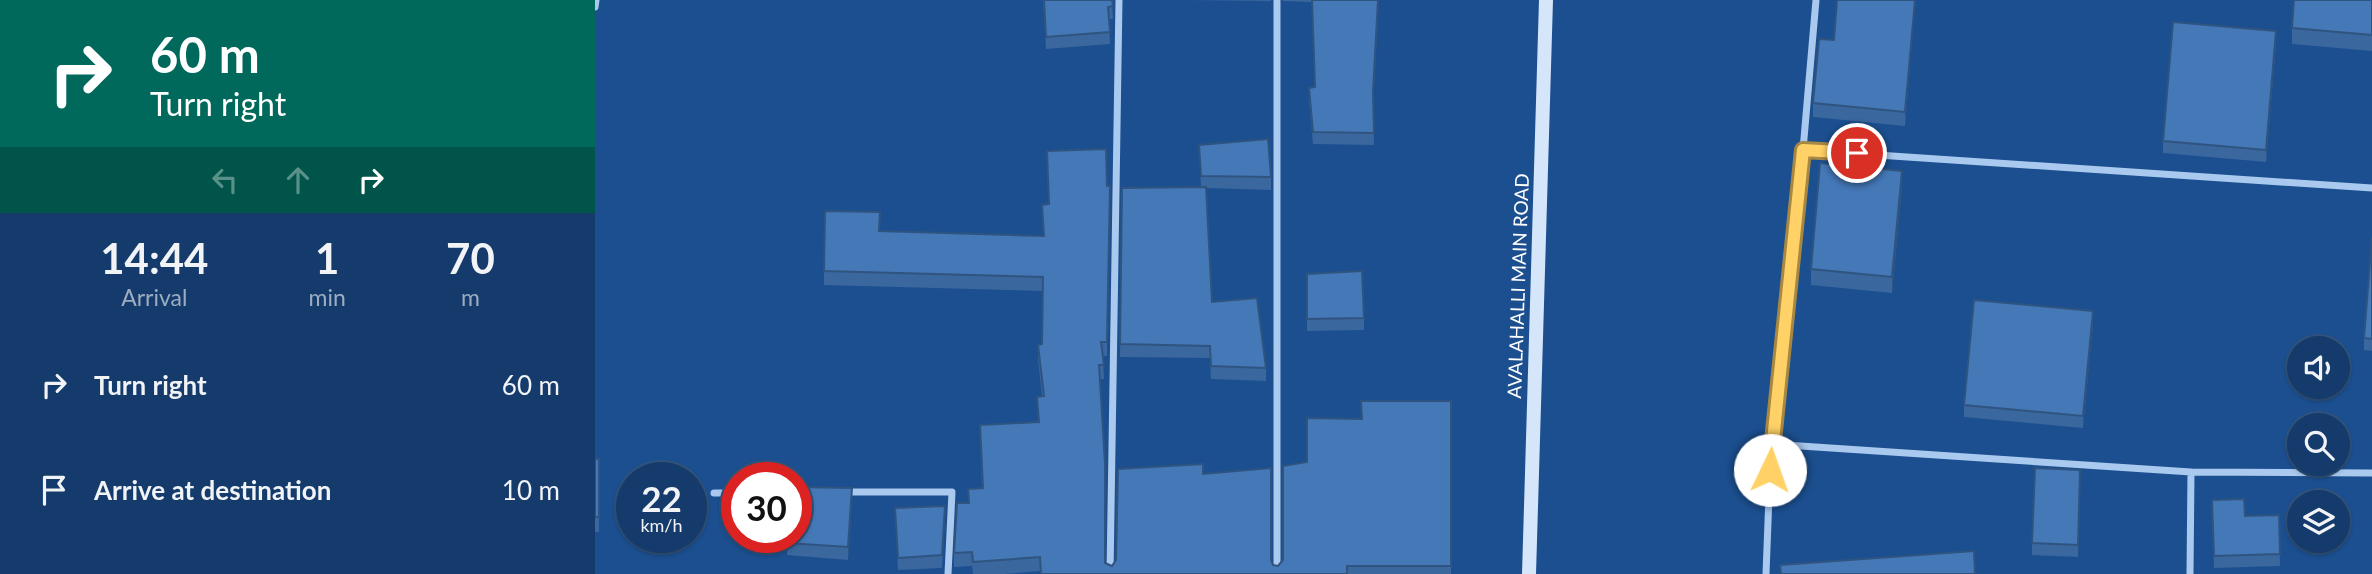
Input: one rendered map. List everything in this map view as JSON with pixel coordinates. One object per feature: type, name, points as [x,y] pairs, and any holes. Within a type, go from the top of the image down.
[{"type":"main road","name":"AVALAHALLI MAIN ROAD","points":[[1529,574],[1546,0]]},
{"type":"street","points":[[595,8],[596,0]]},
{"type":"street","points":[[1110,574],[1119,0]]},
{"type":"street","points":[[1277,0],[1277,574]]},
{"type":"street","points":[[1766,574],[1771,444],[1803,150],[1816,0]]},
{"type":"street","points":[[1803,150],[2372,188]]},
{"type":"street","points":[[1771,444],[2191,472],[2372,473]]},
{"type":"street","points":[[2190,574],[2191,472]]},
{"type":"street","points":[[835,492],[952,492],[948,574]]},
{"type":"street","points":[[714,493],[721,493]]},
{"type":"building","points":[[1044,0],[1112,0],[1113,6],[1108,7],[1110,32],[1046,37]]},
{"type":"building","points":[[1312,0],[1378,0],[1373,92],[1374,133],[1313,132],[1309,88],[1315,87]]},
{"type":"building","points":[[1837,0],[1915,0],[1905,112],[1813,103],[1819,39],[1834,40]]},
{"type":"building","points":[[2294,0],[2372,0],[2372,35],[2292,28]]},
{"type":"building","points":[[2173,22],[2276,31],[2266,150],[2163,141]]},
{"type":"building","points":[[1268,139],[1271,177],[1201,176],[1199,145]]},
{"type":"building","points":[[1106,149],[1107,186],[1110,186],[1107,342],[1101,342],[1104,365],[1099,365],[1105,464],[1105,563],[1112,566],[1116,560],[1118,469],[1203,464],[1203,474],[1271,468],[1271,560],[1273,565],[1278,566],[1283,560],[1283,466],[1307,462],[1307,418],[1362,419],[1361,401],[1451,401],[1451,566],[1347,566],[1347,574],[1041,574],[1040,557],[973,562],[972,552],[954,553],[957,503],[969,503],[968,489],[983,488],[980,425],[1039,422],[1037,397],[1044,396],[1038,345],[1042,344],[1043,277],[824,271],[825,211],[880,212],[879,231],[1044,236],[1042,205],[1049,204],[1047,151]]},
{"type":"building","points":[[1820,163],[1902,171],[1892,277],[1811,269]]},
{"type":"building","points":[[1206,187],[1212,302],[1257,298],[1266,368],[1211,366],[1210,346],[1120,344],[1122,188]]},
{"type":"building","points":[[2372,237],[2372,339],[2364,338]]},
{"type":"building","points":[[1362,271],[1364,318],[1307,319],[1307,274]]},
{"type":"building","points":[[1974,300],[2093,311],[2083,416],[1964,405]]},
{"type":"building","points":[[595,459],[599,459],[599,517],[595,517]]},
{"type":"building","points":[[2035,468],[2080,470],[2078,545],[2032,543]]},
{"type":"building","points":[[812,487],[852,488],[848,547],[812,545]]},
{"type":"building","points":[[2244,499],[2245,516],[2279,515],[2280,554],[2214,556],[2212,500]]},
{"type":"building","points":[[945,506],[942,555],[898,558],[895,508]]},
{"type":"building","points":[[1974,551],[1975,574],[1781,574],[1780,565]]},
{"type":"route","points":[[1770,470],[1803,150],[1857,153]]}]
